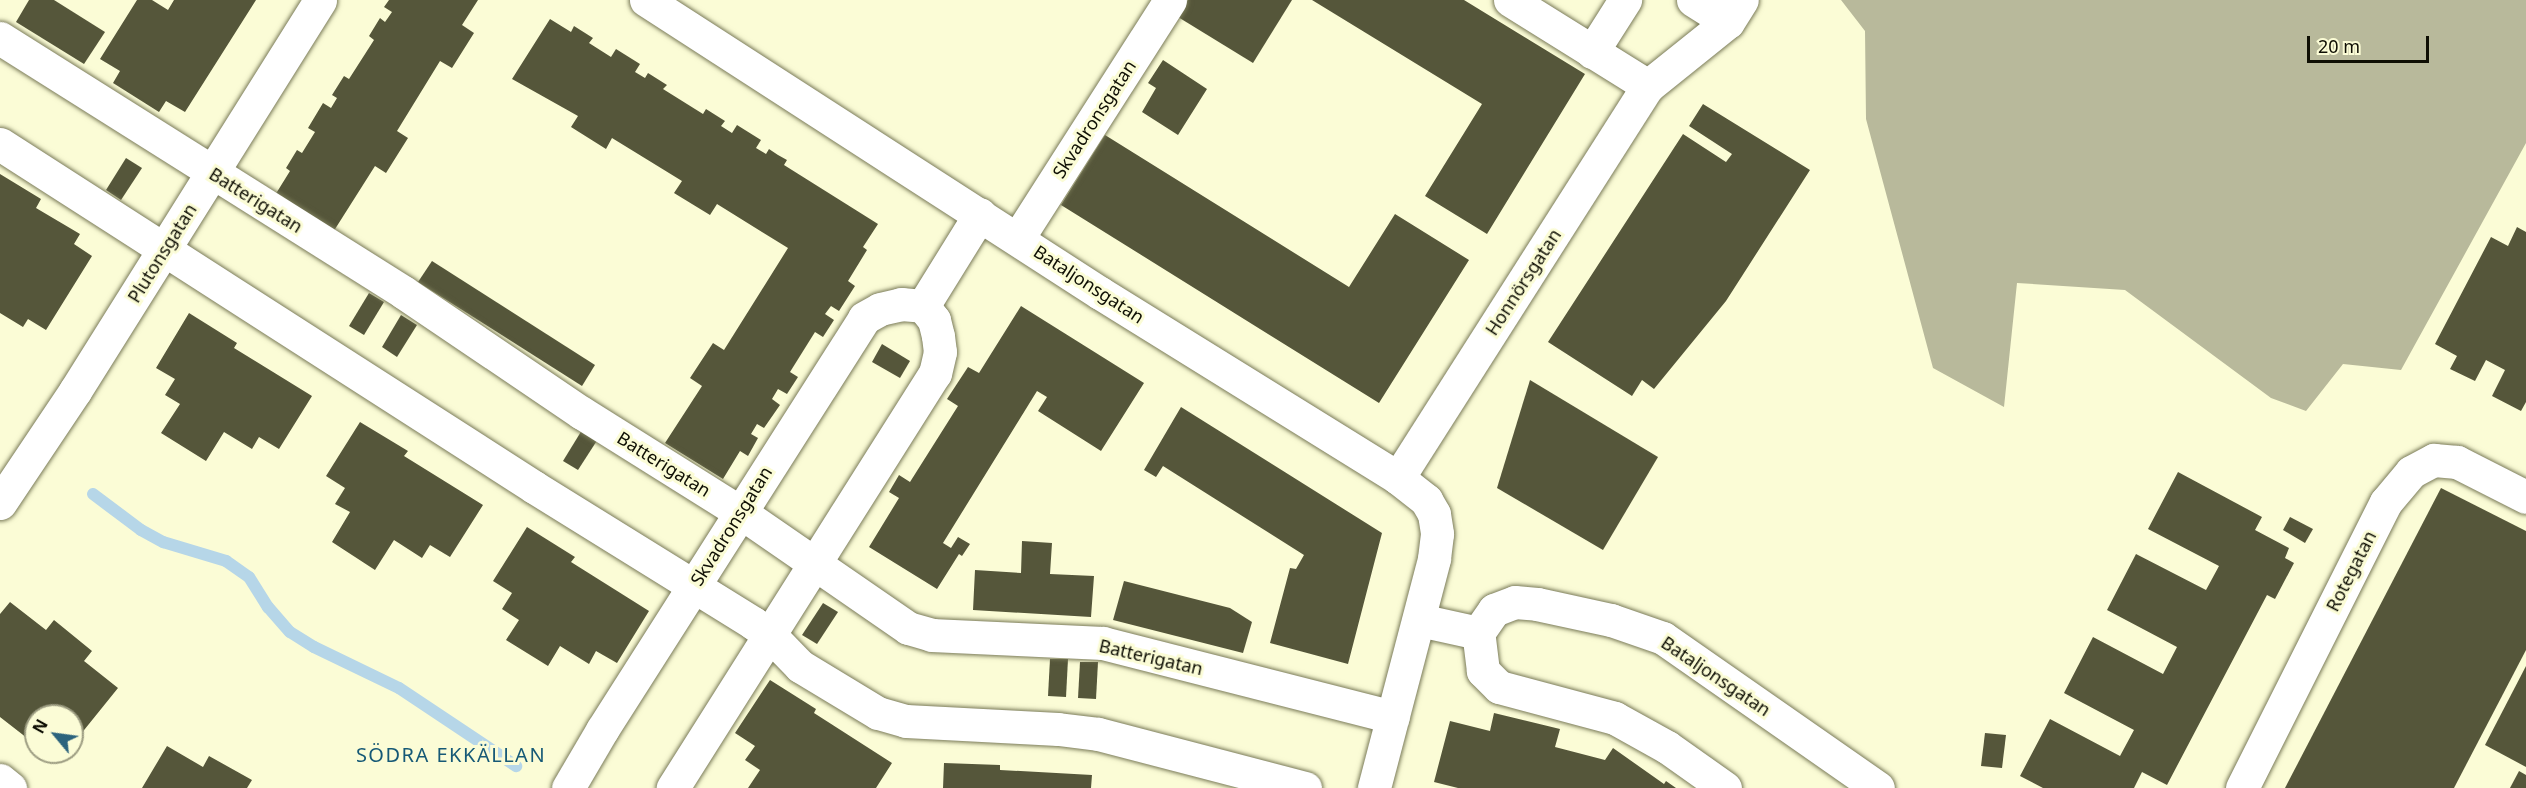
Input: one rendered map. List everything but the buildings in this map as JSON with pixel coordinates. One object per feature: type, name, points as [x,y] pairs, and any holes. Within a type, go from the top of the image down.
[{"type":"street","name":"Plutonsgatan","points":[[0,503],[75,391],[320,0]]},
{"type":"street","name":"Bataljonsgatan","points":[[646,0],[1100,293],[1398,478],[1426,500],[1434,514],[1437,534],[1434,559],[1374,788]]},
{"type":"street","name":"Skvadronsgatan","points":[[1018,238],[1170,0]]},
{"type":"street","points":[[1510,0],[1648,86]]},
{"type":"street","points":[[1592,52],[1625,0]]},
{"type":"street","name":"Honnörsgatan","points":[[1692,0],[1735,11]]},
{"type":"street","name":"Honnörsgatan","points":[[1398,478],[1648,86],[1735,11]]},
{"type":"street","name":"Batterigatan","points":[[0,38],[213,172],[740,512],[815,566],[908,628],[932,635],[1103,643],[1393,717]]},
{"type":"street","points":[[0,144],[163,250],[769,634],[800,666],[891,719],[1098,734],[1305,788]]},
{"type":"street","points":[[674,788],[935,373],[940,352],[938,336],[934,320],[923,306],[980,214]]},
{"type":"street","name":"Skvadronsgatan","points":[[568,788],[693,586],[864,318],[880,309],[901,304],[923,306]]},
{"type":"street","name":"Rotegatan","points":[[2242,788],[2386,502],[2411,472],[2434,460],[2457,462],[2526,497]]},
{"type":"street","name":"Bataljonsgatan","points":[[1478,633],[1494,610],[1515,602],[1537,604],[1611,620],[1663,638],[1878,788]]},
{"type":"street","points":[[1419,620],[1478,633],[1483,671],[1499,687],[1615,718],[1667,747],[1725,788]]},
{"type":"street","points":[[0,780],[10,788]]},
{"type":"green space","points":[[1841,0],[2526,0],[2526,143],[2401,370],[2343,364],[2306,411],[2271,398],[2125,290],[2017,283],[2004,407],[1933,368],[1866,119],[1865,31]]},
{"type":"waterway","points":[[93,494],[141,530],[163,542],[226,561],[249,577],[268,607],[290,632],[314,647],[399,688],[516,766]]},
{"type":"district","name":"SÖDRA EKKÄLLAN","points":[[451,754]]}]
